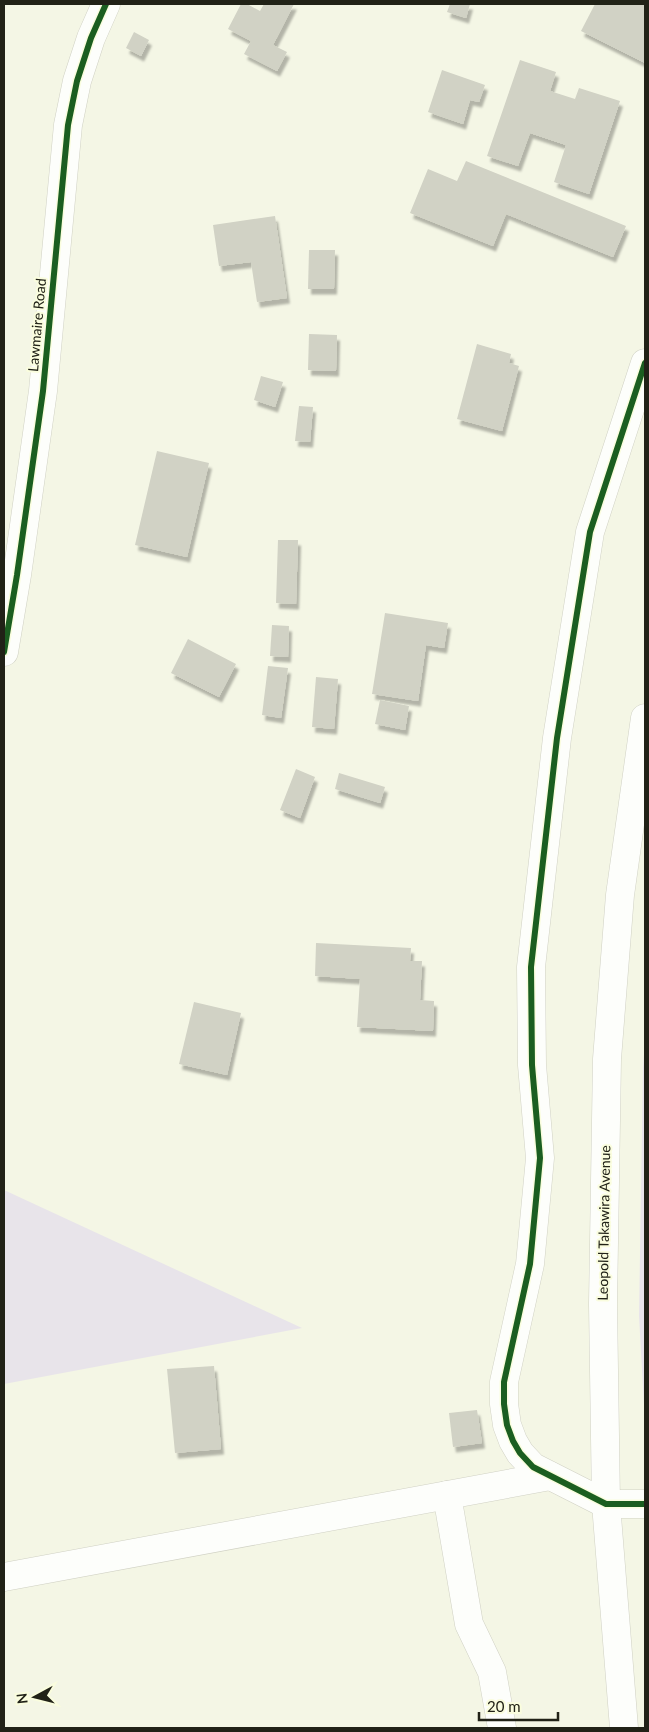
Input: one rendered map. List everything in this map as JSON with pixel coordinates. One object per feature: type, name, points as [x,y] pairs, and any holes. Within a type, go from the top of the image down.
[{"type":"main road","name":"Lawmaire Road","points":[[4,652],[43,391],[68,125],[77,81],[91,38],[106,4]]},
{"type":"main road","points":[[645,363],[590,532],[557,738],[531,967],[532,1065],[540,1158],[530,1264],[504,1382],[504,1404],[507,1425],[512,1441],[533,1467],[606,1504],[645,1504]]},
{"type":"main road","name":"Leopold Takawira Avenue","points":[[624,1728],[606,1504],[603,1304],[607,1058],[620,895],[645,718]]},
{"type":"main road","points":[[4,1577],[550,1476]]},
{"type":"main road","points":[[447,1495],[469,1624],[492,1672],[502,1728]]},
{"type":"shaded area","points":[[645,1040],[645,1423],[639,1316]]},
{"type":"shaded area","points":[[4,1190],[302,1328],[4,1384]]},
{"type":"building","points":[[241,4],[247,4],[260,11],[264,4],[294,4],[273,45],[287,52],[277,71],[244,54],[251,41],[228,29]]},
{"type":"building","points":[[450,4],[470,4],[466,18],[447,12]]},
{"type":"building","points":[[595,4],[645,4],[645,63],[581,31]]},
{"type":"building","points":[[134,32],[149,40],[141,56],[126,48]]},
{"type":"building","points":[[520,60],[556,72],[550,91],[575,99],[579,88],[620,101],[589,194],[554,182],[566,145],[530,133],[518,166],[487,156]]},
{"type":"building","points":[[442,70],[485,85],[479,102],[470,100],[463,124],[428,112]]},
{"type":"building","points":[[466,161],[626,226],[613,257],[506,214],[493,246],[410,213],[428,169],[457,181]]},
{"type":"building","points":[[275,216],[287,298],[257,302],[251,262],[219,266],[213,225]]},
{"type":"building","points":[[309,250],[335,250],[334,289],[308,289]]},
{"type":"building","points":[[309,334],[337,335],[336,371],[308,370]]},
{"type":"building","points":[[477,344],[511,354],[509,363],[519,366],[502,431],[457,419]]},
{"type":"building","points":[[261,376],[283,382],[275,407],[254,400]]},
{"type":"building","points":[[299,406],[313,407],[310,442],[295,441]]},
{"type":"building","points":[[157,451],[209,463],[187,557],[135,545]]},
{"type":"building","points":[[278,540],[298,540],[296,604],[276,603]]},
{"type":"building","points":[[385,613],[448,623],[444,648],[426,645],[418,701],[372,694]]},
{"type":"building","points":[[272,625],[289,626],[288,657],[270,656]]},
{"type":"building","points":[[188,639],[236,664],[219,697],[171,673]]},
{"type":"building","points":[[268,666],[288,668],[281,718],[262,715]]},
{"type":"building","points":[[316,677],[338,679],[334,729],[312,727]]},
{"type":"building","points":[[380,700],[409,706],[405,730],[375,724]]},
{"type":"building","points":[[296,769],[315,777],[300,818],[280,810]]},
{"type":"building","points":[[339,773],[385,787],[380,803],[335,789]]},
{"type":"building","points":[[316,943],[411,948],[410,961],[422,961],[420,1000],[434,1001],[433,1031],[357,1027],[360,979],[315,976]]},
{"type":"building","points":[[194,1002],[241,1013],[227,1075],[179,1064]]},
{"type":"building","points":[[214,1366],[221,1449],[175,1453],[167,1369]]},
{"type":"building","points":[[477,1410],[482,1443],[453,1447],[449,1413]]},
{"type":"cycle path","points":[[4,652],[43,391],[68,125],[77,81],[91,38],[106,4]]},
{"type":"cycle path","points":[[645,363],[590,532],[557,738],[531,967],[532,1065],[540,1158],[530,1264],[504,1382],[504,1404],[507,1425],[520,1453],[533,1467],[606,1504],[645,1504]]}]
